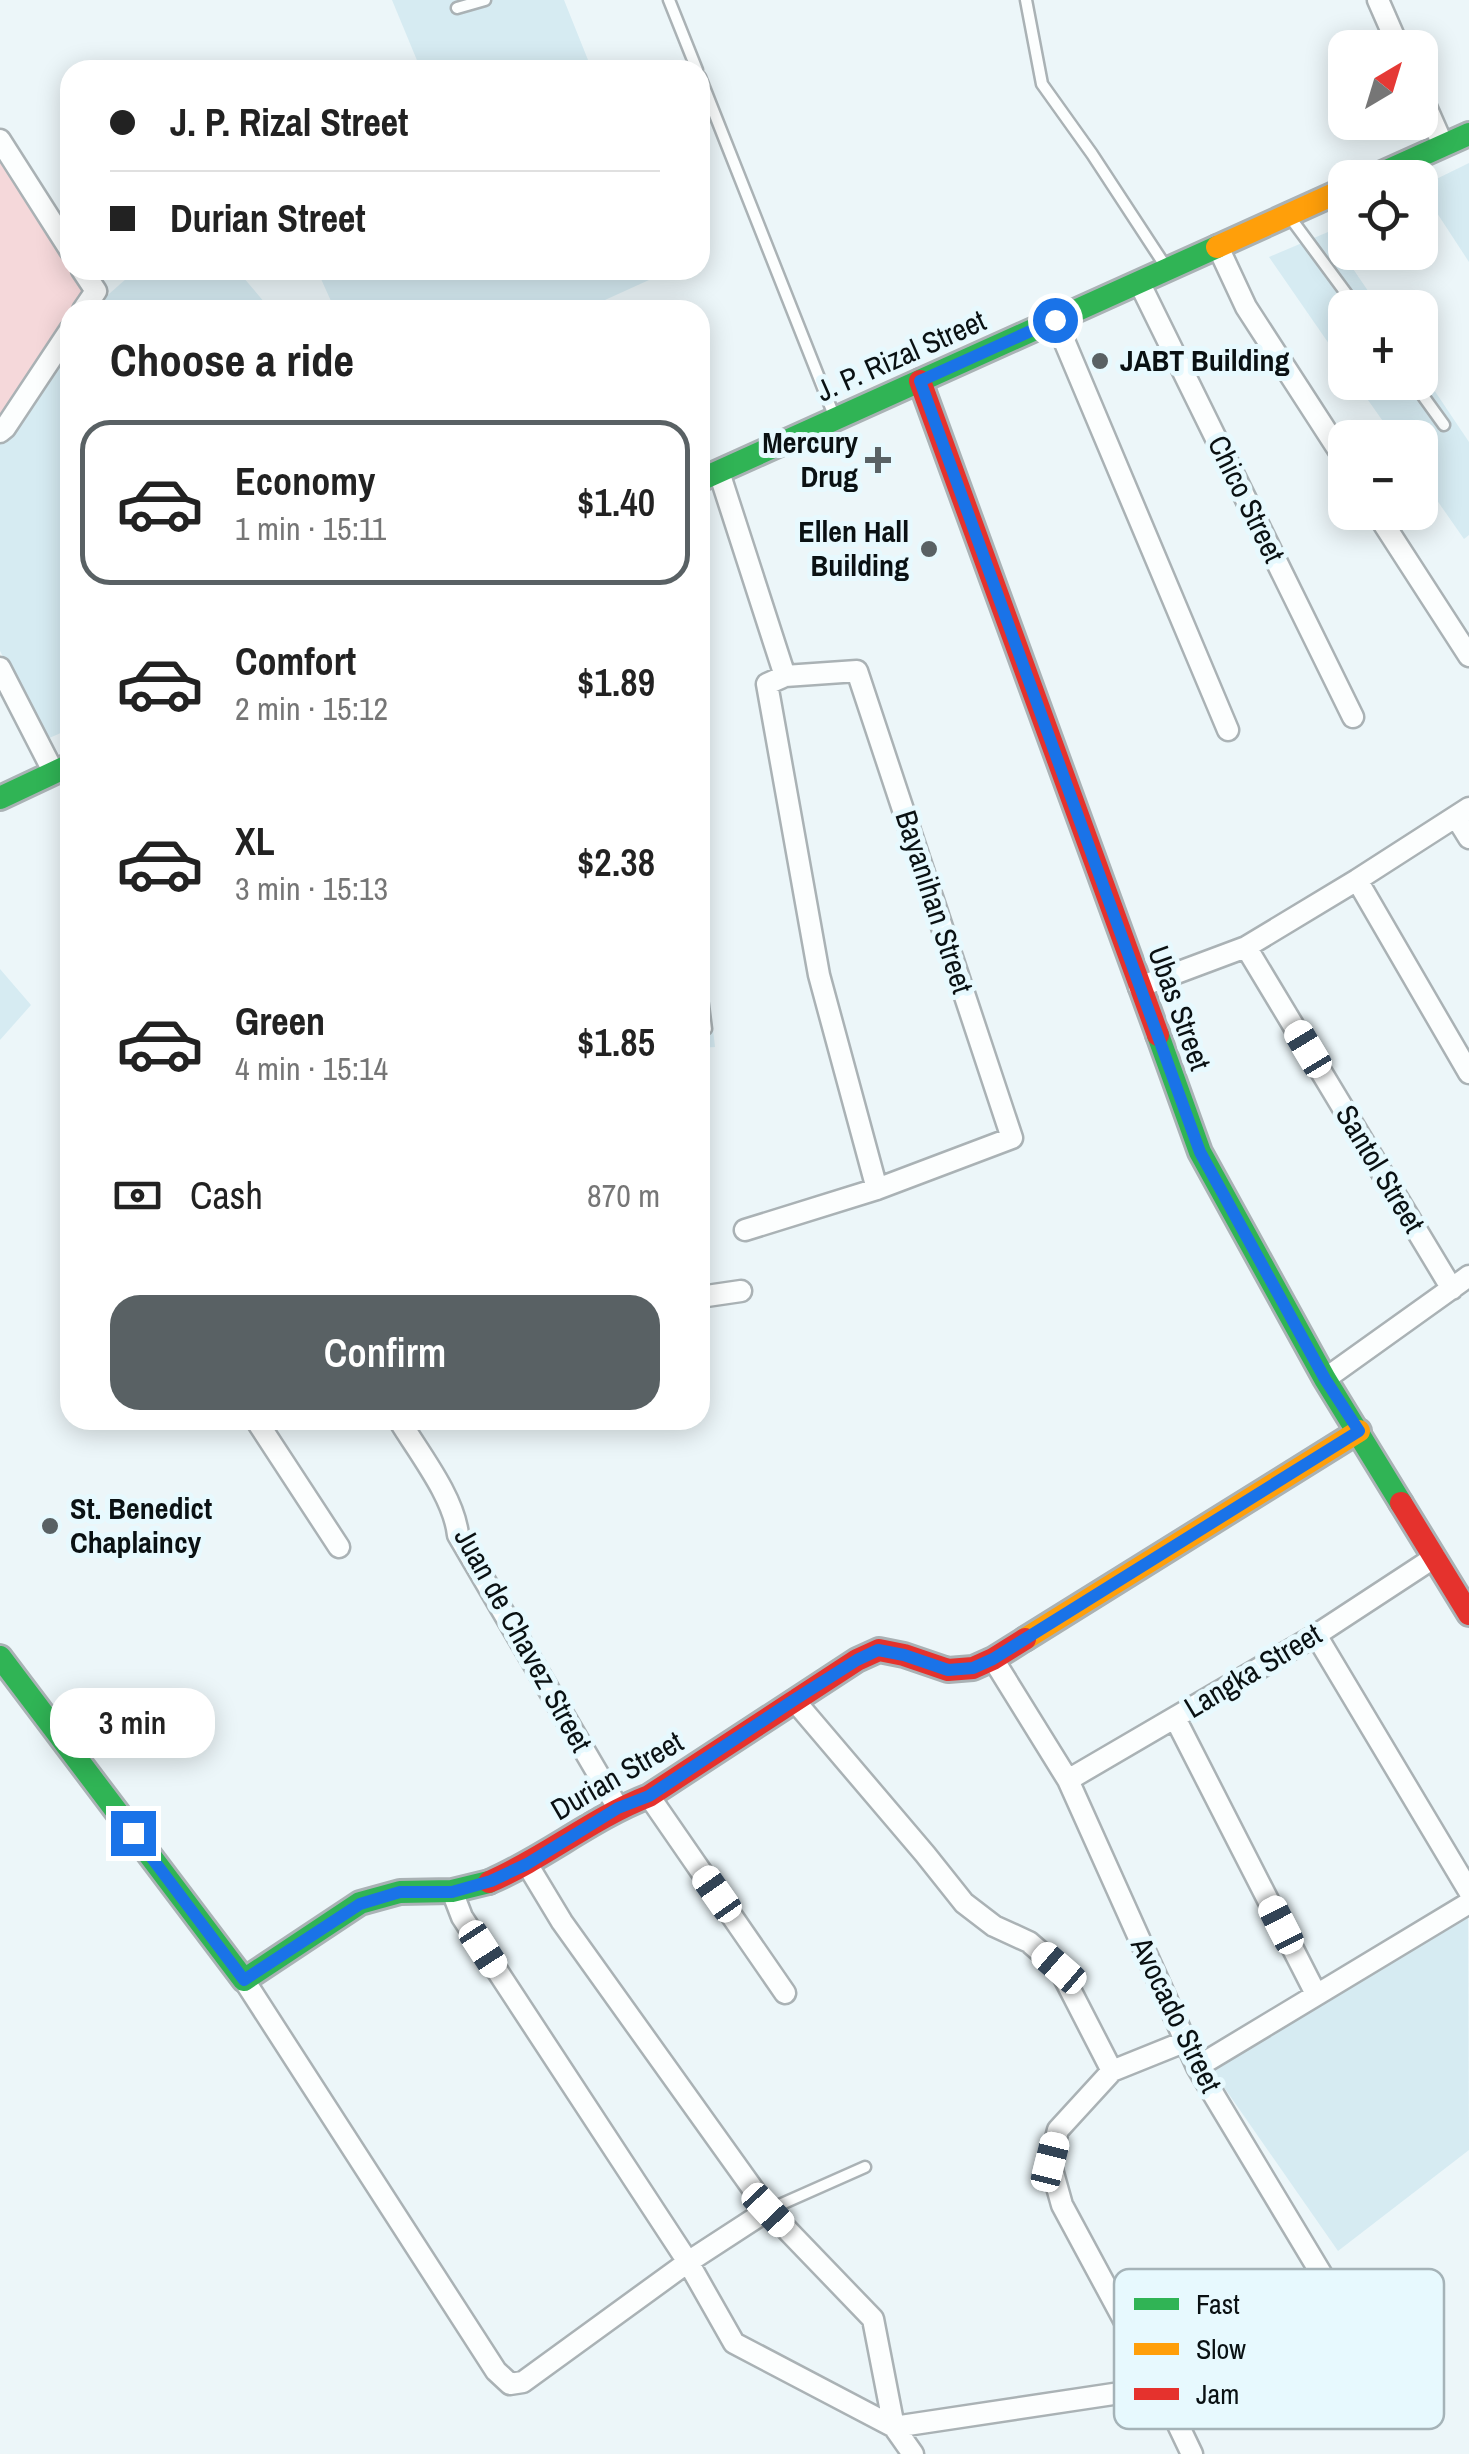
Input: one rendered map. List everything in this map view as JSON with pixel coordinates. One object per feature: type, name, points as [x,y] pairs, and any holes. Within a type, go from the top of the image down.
[{"type":"main road","points":[[1410,160],[1468,137]]},
{"type":"main road","name":"J. P. Rizal Street","points":[[710,476],[1328,198]]},
{"type":"main road","name":"Ubas Street","points":[[920,381],[1200,1152],[1325,1379],[1469,1614]]},
{"type":"main road","points":[[0,798],[60,770]]},
{"type":"main road","name":"Durian Street","points":[[244,1980],[360,1904],[400,1892],[452,1892],[491,1881],[527,1864],[618,1808],[649,1796],[878,1650],[948,1670],[973,1668],[993,1659],[1359,1431]]},
{"type":"main road","points":[[0,1657],[244,1980]]},
{"type":"street","points":[[1378,0],[1391,30]]},
{"type":"street","points":[[1438,134],[1443,145]]},
{"type":"street","points":[[0,140],[60,234]]},
{"type":"street","points":[[1218,247],[1246,307],[1328,434]]},
{"type":"street","name":"Chico Street","points":[[1138,282],[1353,717]]},
{"type":"street","points":[[1055,320],[1228,730]]},
{"type":"street","points":[[0,432],[60,345]]},
{"type":"street","points":[[710,476],[785,676],[767,684],[808,917],[819,975],[877,1188]]},
{"type":"street","points":[[1388,530],[1469,656]]},
{"type":"street","points":[[0,668],[60,766]]},
{"type":"street","name":"Bayanihan Street","points":[[746,1230],[877,1188],[1012,1138],[857,671],[785,676]]},
{"type":"street","points":[[1139,987],[1246,946],[1462,813],[1469,838]]},
{"type":"street","points":[[1356,880],[1469,1072]]},
{"type":"street","name":"Santol Street","points":[[1246,946],[1460,1282]]},
{"type":"street","points":[[1325,1379],[1460,1282]]},
{"type":"street","points":[[710,1296],[741,1292]]},
{"type":"street","points":[[263,1430],[339,1547]]},
{"type":"street","name":"Juan de Chavez Street","points":[[405,1430],[447,1500],[458,1535],[618,1808]]},
{"type":"street","name":"Langka Street","points":[[1068,1780],[1316,1635],[1435,1558]]},
{"type":"street","points":[[1316,1635],[1469,1891]]},
{"type":"street","name":"Avocado Street","points":[[993,1659],[1068,1780],[1197,2067],[1319,2269]]},
{"type":"street","points":[[794,1700],[964,1903],[994,1926],[1029,1942],[1059,1968],[1112,2071]]},
{"type":"street","points":[[1175,1718],[1316,1994]]},
{"type":"street","points":[[649,1796],[785,1993]]},
{"type":"street","points":[[527,1864],[562,1922],[768,2210],[873,2319],[894,2427],[914,2454]]},
{"type":"street","points":[[452,1892],[462,1917],[688,2262],[734,2343],[894,2427],[1114,2394]]},
{"type":"street","points":[[1197,2067],[1469,1903]]},
{"type":"street","points":[[244,1980],[496,2370],[510,2384],[523,2382],[688,2262],[768,2210]]},
{"type":"street","points":[[1114,2302],[1062,2205],[1050,2162],[1058,2130],[1112,2071],[1184,2042]]},
{"type":"street","points":[[1180,2429],[1192,2454]]},
{"type":"lane","points":[[670,0],[693,60]]},
{"type":"lane","points":[[1026,0],[1042,84],[1168,269]]},
{"type":"lane","points":[[457,8],[479,1]]},
{"type":"lane","points":[[710,102],[835,418]]},
{"type":"lane","points":[[1289,215],[1344,290]]},
{"type":"lane","points":[[1426,400],[1444,424]]},
{"type":"lane","points":[[768,2210],[865,2167]]},
{"type":"shaded area","points":[[392,0],[564,0],[588,60],[417,60]]},
{"type":"shaded area","points":[[0,153],[60,248],[60,280],[80,280],[88,293],[83,300],[60,300],[60,335],[0,425]]},
{"type":"shaded area","points":[[1469,163],[1469,262],[1438,215],[1438,178]]},
{"type":"shaded area","points":[[1328,232],[1328,270],[1354,270],[1367,290],[1328,290],[1328,342],[1269,257]]},
{"type":"shaded area","points":[[125,280],[246,280],[262,300],[102,300]]},
{"type":"shaded area","points":[[322,280],[649,280],[605,300],[330,300]]},
{"type":"shaded area","points":[[60,356],[60,733],[47,739],[0,651],[0,444]]},
{"type":"shaded area","points":[[1438,396],[1469,442],[1469,535],[1464,539],[1438,502],[1438,420],[1382,420],[1368,400],[1438,400]]},
{"type":"shaded area","points":[[0,969],[31,1005],[0,1040]]},
{"type":"shaded area","points":[[710,1004],[715,1047],[710,1047]]},
{"type":"shaded area","points":[[1468,1915],[1469,2150],[1338,2251],[1212,2070]]},
{"type":"traffic: fast","points":[[1411,160],[1469,134]]},
{"type":"traffic: fast","points":[[710,475],[1217,247]]},
{"type":"traffic: fast","points":[[0,798],[60,770]]},
{"type":"traffic: fast","points":[[1158,1035],[1200,1152],[1325,1379],[1401,1503]]},
{"type":"traffic: fast","points":[[0,1657],[244,1980],[360,1903],[400,1892],[452,1891],[489,1882]]},
{"type":"traffic: slow","points":[[1217,247],[1328,197]]},
{"type":"traffic: slow","points":[[1025,1639],[1359,1431]]},
{"type":"traffic: jam","points":[[920,381],[1158,1035]]},
{"type":"traffic: jam","points":[[1401,1503],[1469,1614]]},
{"type":"traffic: jam","points":[[489,1882],[649,1796],[857,1660],[879,1650],[948,1670],[973,1668],[1025,1639]]},
{"type":"place","name":"JABT Building","points":[[1100,361]]},
{"type":"place","name":"Mercury Drug","points":[[878,460]]},
{"type":"place","name":"Ellen Hall Building","points":[[929,549]]},
{"type":"place","name":"St. Benedict Chaplaincy","points":[[50,1526]]},
{"type":"route","points":[[133,1833],[244,1980],[360,1904],[400,1892],[452,1892],[491,1881],[527,1864],[618,1808],[649,1796],[878,1650],[948,1670],[973,1668],[993,1659],[1359,1431],[1325,1379],[1200,1152],[920,381],[1055,320]]}]
